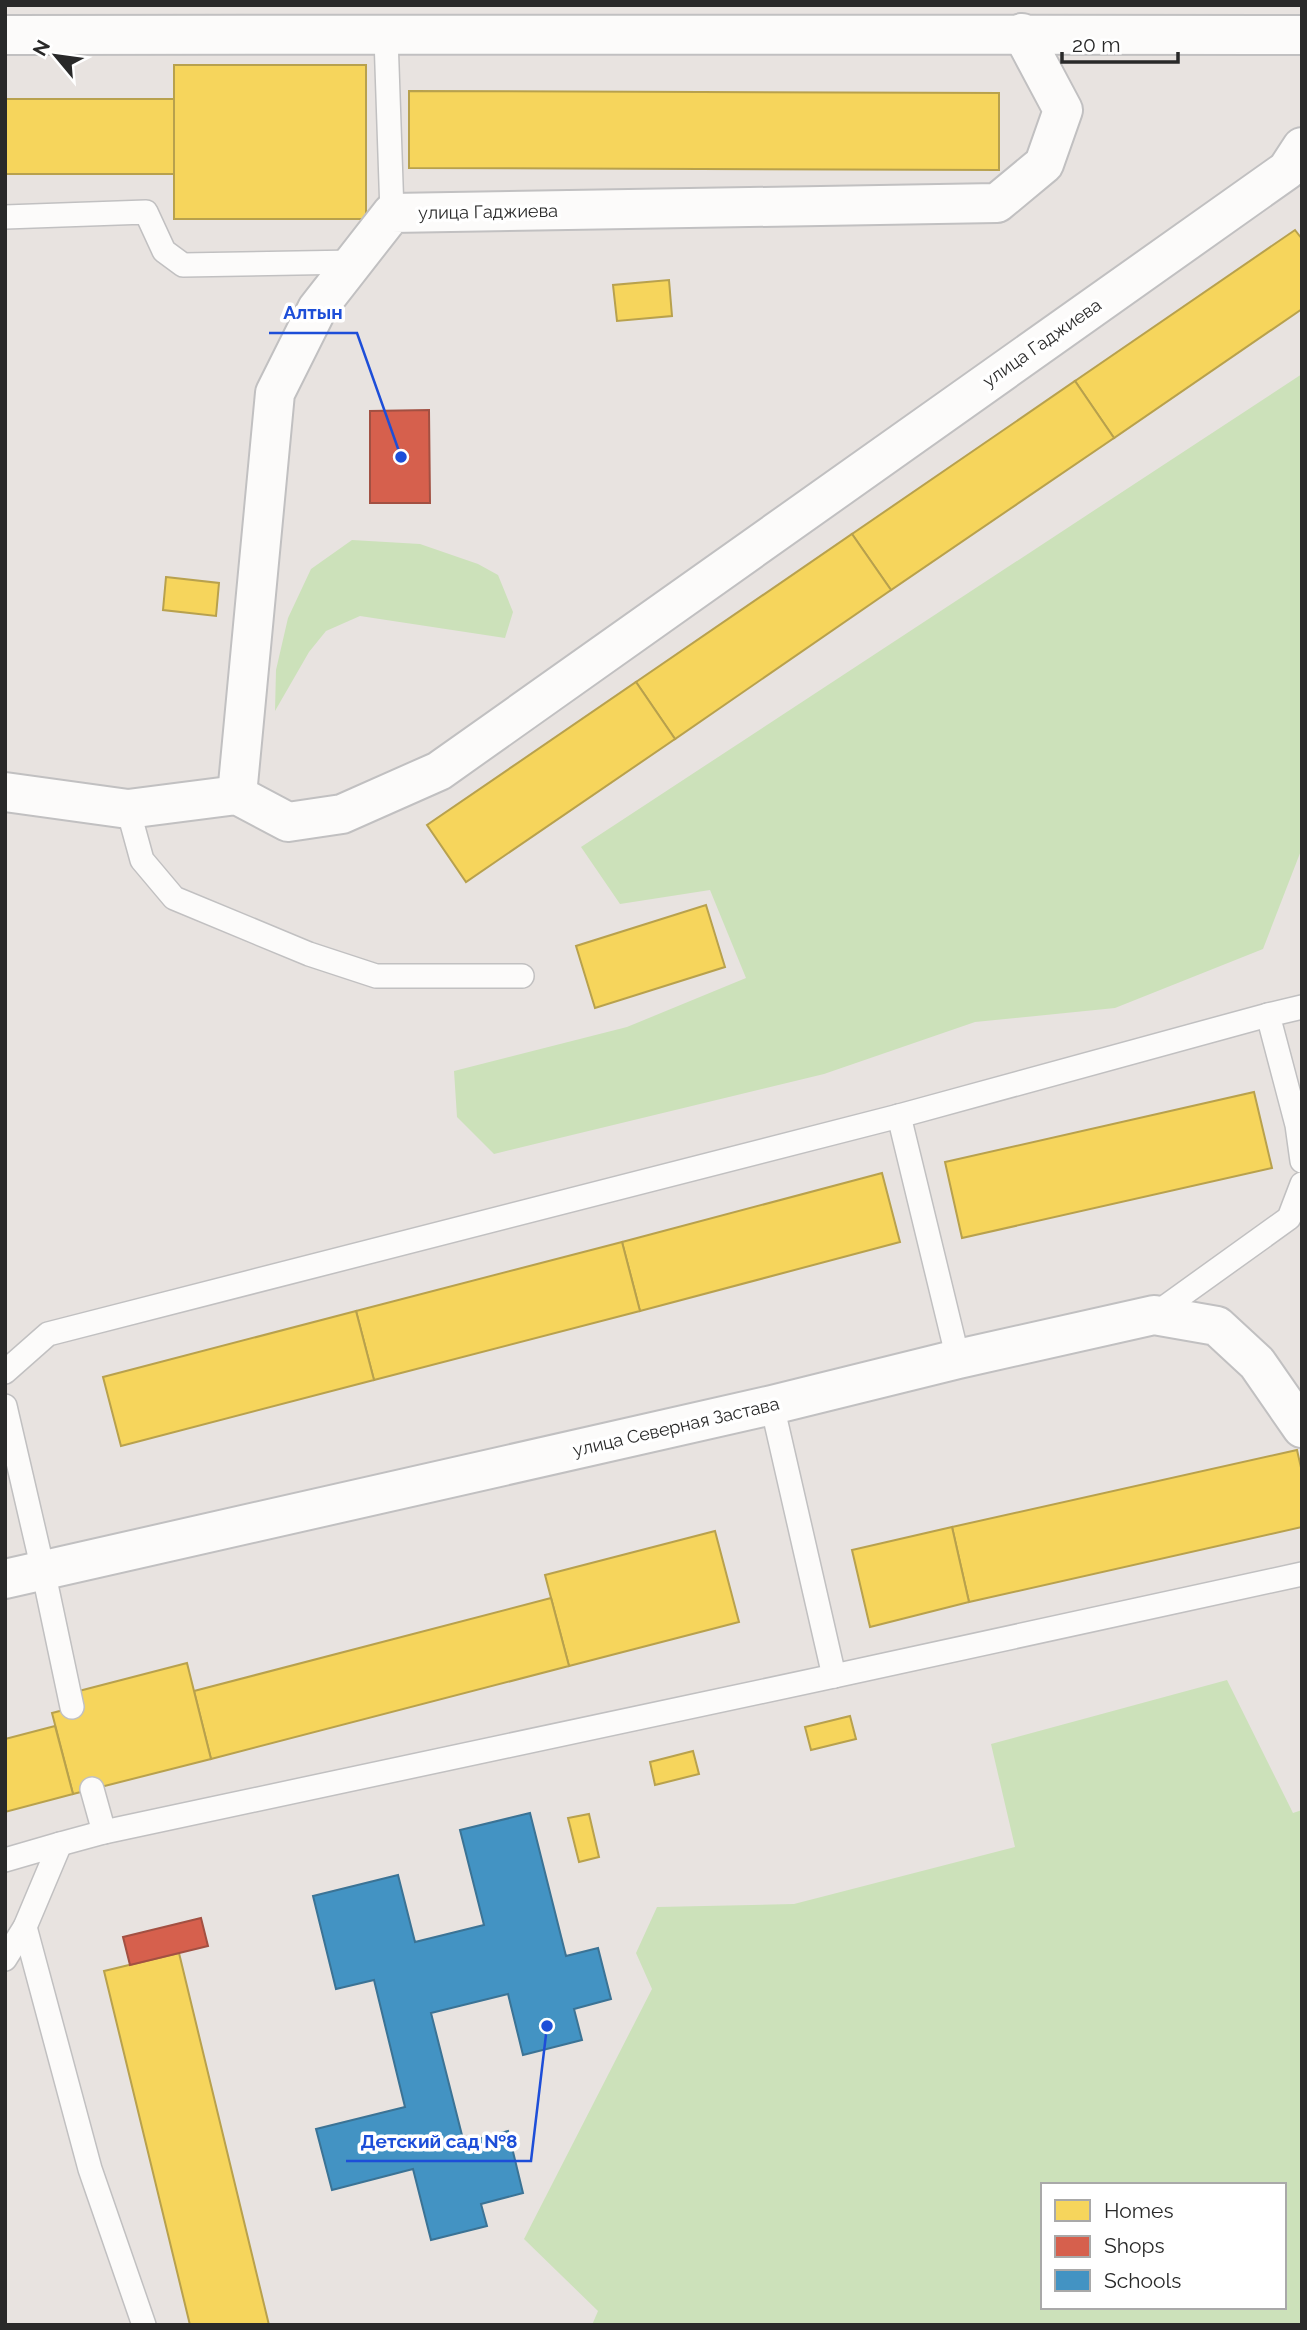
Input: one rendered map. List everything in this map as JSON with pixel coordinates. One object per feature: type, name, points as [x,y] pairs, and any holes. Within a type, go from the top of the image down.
[{"type":"street","name":"улица Гаджиева","points":[[1022,33],[1063,110],[1044,164],[997,203],[392,213],[317,309],[275,393],[237,795],[288,822],[342,814],[439,771],[1287,170],[1302,147]]},
{"type":"street","points":[[5,35],[1302,35]]},
{"type":"street","points":[[5,792],[128,809],[237,795]]},
{"type":"street","name":"улица Северная Застава","points":[[5,1579],[772,1405],[958,1359],[1154,1315],[1217,1326],[1257,1363],[1302,1428]]},
{"type":"lane","points":[[386,37],[392,213]]},
{"type":"lane","points":[[5,217],[146,212],[164,251],[183,265],[355,262]]},
{"type":"lane","points":[[128,809],[142,860],[174,898],[309,954],[376,976],[522,976]]},
{"type":"lane","points":[[5,1372],[48,1334],[899,1116],[1302,1007]]},
{"type":"lane","points":[[1268,1015],[1297,1125],[1302,1161]]},
{"type":"lane","points":[[899,1116],[958,1359]]},
{"type":"lane","points":[[1154,1315],[1289,1218],[1302,1184]]},
{"type":"lane","points":[[772,1405],[834,1676]]},
{"type":"lane","points":[[5,1406],[72,1707]]},
{"type":"lane","points":[[5,1860],[104,1832],[1302,1574]]},
{"type":"lane","points":[[92,1789],[104,1832]]},
{"type":"lane","points":[[5,1959],[25,1927],[60,1844]]},
{"type":"lane","points":[[25,1927],[90,2169],[144,2325]]},
{"type":"green space","points":[[1302,374],[1302,848],[1263,949],[1115,1008],[975,1022],[824,1074],[494,1154],[457,1117],[454,1071],[627,1027],[746,978],[710,890],[620,904],[581,847]]},
{"type":"green space","points":[[352,540],[420,544],[478,564],[498,575],[513,612],[505,638],[360,616],[326,631],[309,652],[275,711],[276,670],[288,618],[311,569]]},
{"type":"green space","points":[[1227,1680],[1293,1813],[1302,1810],[1302,2325],[592,2325],[598,2311],[524,2239],[652,1989],[636,1953],[657,1907],[794,1904],[1015,1847],[991,1744]]},
{"type":"building: Homes","points":[[174,65],[366,65],[366,219],[174,219]]},
{"type":"building: Homes","points":[[409,91],[999,93],[999,170],[409,168]]},
{"type":"building: Homes","points":[[5,99],[174,99],[174,174],[5,174]]},
{"type":"building: Homes","points":[[1295,230],[1302,239],[1302,309],[1114,438],[1075,381]]},
{"type":"building: Homes","points":[[669,280],[672,316],[617,321],[613,285]]},
{"type":"building: Homes","points":[[1075,381],[1114,438],[891,590],[852,534]]},
{"type":"building: Homes","points":[[852,534],[891,590],[675,739],[636,682]]},
{"type":"building: Homes","points":[[166,577],[219,583],[216,616],[163,610]]},
{"type":"building: Homes","points":[[636,682],[675,739],[466,882],[427,825]]},
{"type":"building: Homes","points":[[706,905],[725,967],[595,1008],[576,946]]},
{"type":"building: Homes","points":[[1254,1092],[1272,1168],[962,1238],[945,1162]]},
{"type":"building: Homes","points":[[882,1173],[900,1242],[640,1311],[622,1242]]},
{"type":"building: Homes","points":[[622,1242],[640,1311],[374,1380],[356,1311]]},
{"type":"building: Homes","points":[[356,1311],[374,1380],[121,1446],[103,1377]]},
{"type":"building: Homes","points":[[1297,1450],[1302,1472],[1302,1527],[969,1602],[952,1527]]},
{"type":"building: Homes","points":[[952,1527],[969,1602],[870,1627],[852,1550]]},
{"type":"building: Homes","points":[[715,1531],[739,1622],[569,1666],[545,1575]]},
{"type":"building: Homes","points":[[551,1598],[569,1666],[211,1759],[194,1691]]},
{"type":"building: Homes","points":[[187,1663],[211,1759],[73,1794],[52,1713],[79,1706],[75,1692]]},
{"type":"building: Homes","points":[[850,1716],[856,1739],[811,1750],[805,1727]]},
{"type":"building: Homes","points":[[55,1726],[73,1794],[5,1812],[5,1739]]},
{"type":"building: Homes","points":[[693,1751],[699,1774],[655,1785],[650,1762]]},
{"type":"building: Homes","points":[[589,1814],[599,1857],[579,1862],[568,1818]]},
{"type":"building: Homes","points":[[179,1953],[269,2325],[190,2325],[104,1971]]},
{"type":"building: Shops","points":[[429,410],[430,503],[370,503],[370,411]]},
{"type":"building: Shops","points":[[201,1918],[208,1946],[130,1965],[123,1937]]},
{"type":"building: Schools","points":[[530,1813],[566,1956],[598,1948],[611,1999],[574,2009],[582,2040],[523,2055],[508,1994],[431,2013],[464,2143],[508,2131],[523,2193],[481,2204],[487,2226],[431,2240],[413,2169],[332,2190],[316,2129],[405,2107],[374,1980],[336,1989],[313,1896],[398,1875],[415,1942],[484,1925],[460,1830]]},
{"type":"place","name":"Алтын","points":[[401,457]]},
{"type":"place","name":"Детский сад №8","points":[[547,2026]]}]
